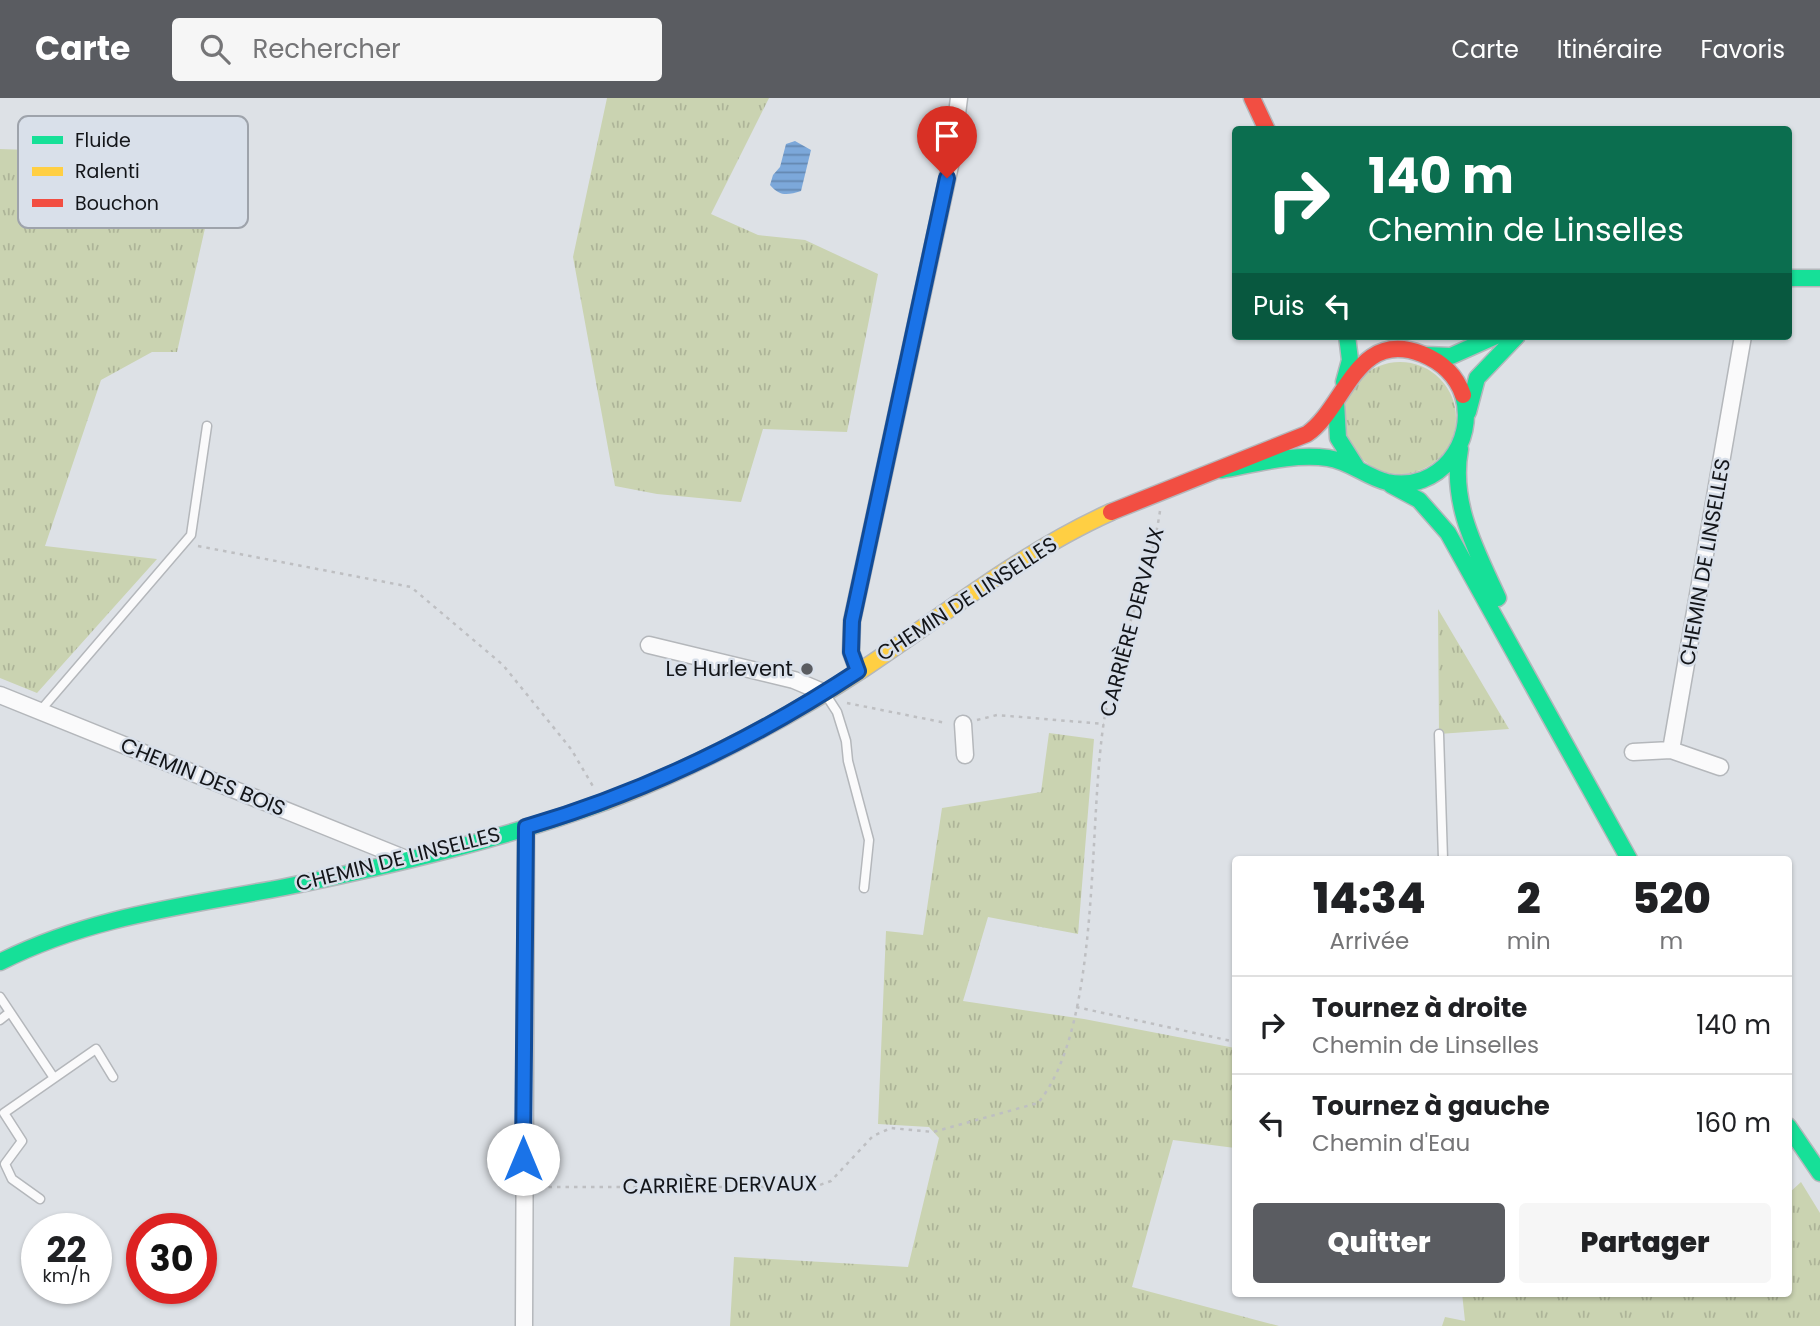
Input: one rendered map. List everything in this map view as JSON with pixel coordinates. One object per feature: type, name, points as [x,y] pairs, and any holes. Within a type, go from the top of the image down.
[{"type":"street","points":[[858,671],[851,652],[852,621],[951,161],[959,98]]},
{"type":"street","points":[[1252,98],[1265,126]]},
{"type":"street","points":[[1792,278],[1820,278]]},
{"type":"street","points":[[1348,340],[1350,360],[1334,419],[1338,441],[1357,467]]},
{"type":"street","points":[[1389,340],[1404,350]]},
{"type":"street","points":[[1221,470],[1311,432],[1325,419],[1352,372],[1369,358],[1404,350],[1426,355],[1451,356],[1487,340]]},
{"type":"street","points":[[1513,340],[1477,379],[1456,477],[1469,529],[1539,697]]},
{"type":"street","name":"CHEMIN DE LINSELLES","points":[[1671,750],[1742,340]]},
{"type":"street","points":[[1426,355],[1454,377],[1465,398],[1468,414]]},
{"type":"street","points":[[1378,480],[1403,484],[1426,478],[1447,465],[1461,445]]},
{"type":"street","points":[[1221,470],[1324,457],[1357,467],[1419,499],[1439,520],[1627,856]]},
{"type":"street","name":"CHEMIN DE LINSELLES","points":[[0,962],[54,937],[127,915],[278,888],[406,859],[603,803],[704,756],[825,693],[1027,556],[1092,521],[1164,488],[1221,470]]},
{"type":"street","points":[[649,645],[794,680],[825,693]]},
{"type":"street","name":"CHEMIN DES BOIS","points":[[0,695],[406,859]]},
{"type":"street","points":[[962,724],[965,755]]},
{"type":"street","points":[[1633,752],[1671,750],[1720,767]]},
{"type":"street","points":[[524,1326],[526,827]]},
{"type":"street","points":[[1792,1132],[1820,1173]]},
{"type":"lane","points":[[40,711],[191,535],[207,426]]},
{"type":"lane","points":[[825,693],[837,712],[846,741],[848,761],[869,840],[864,888]]},
{"type":"lane","points":[[1439,734],[1443,856]]},
{"type":"lane","points":[[0,997],[54,1078]]},
{"type":"lane","points":[[0,1020],[10,1012]]},
{"type":"lane","points":[[40,1199],[12,1179],[5,1164],[22,1141],[4,1113],[96,1049],[113,1077]]},
{"type":"path","name":"CARRIÈRE DERVAUX","points":[[523,1187],[814,1187],[831,1181],[873,1136],[891,1128],[933,1132],[1038,1103],[1049,1090],[1060,1066],[1076,1007],[1096,829],[1104,724],[1159,521],[1164,488]]},
{"type":"path","points":[[184,543],[411,587],[503,665],[571,749],[603,803]]},
{"type":"path","points":[[825,693],[854,707],[919,720],[962,724],[998,715],[1104,724]]},
{"type":"path","points":[[1076,1007],[1232,1041]]},
{"type":"green space","points":[[607,98],[769,98],[711,214],[758,235],[805,240],[878,274],[847,432],[763,429],[741,502],[657,494],[615,486],[573,257]]},
{"type":"green space","points":[[0,149],[18,150],[18,228],[205,228],[177,352],[152,352],[101,380],[45,546],[157,559],[37,693],[0,678]]},
{"type":"green space","points":[[1400,362],[1421,367],[1439,379],[1451,397],[1456,418],[1451,439],[1439,457],[1421,469],[1400,474],[1379,469],[1361,457],[1349,439],[1344,418],[1349,397],[1361,379],[1379,367]]},
{"type":"green space","points":[[1438,609],[1509,729],[1439,734]]},
{"type":"green space","points":[[1049,733],[1094,739],[1078,934],[988,917],[963,1001],[1084,1019],[1232,1047],[1232,1148],[1173,1140],[1132,1287],[1279,1326],[730,1326],[734,1257],[908,1267],[939,1138],[929,1127],[878,1124],[886,931],[923,935],[942,808],[1041,792]]},
{"type":"green space","points":[[1801,1182],[1820,1213],[1820,1326],[1442,1326],[1445,1317],[1465,1321],[1462,1297],[1792,1297],[1792,1190]]},
{"type":"water","points":[[795,141],[811,150],[801,191],[781,193],[770,185],[773,175],[780,167],[786,144]]},
{"type":"traffic: fast","points":[[1792,278],[1820,278]]},
{"type":"traffic: fast","points":[[1344,382],[1350,360],[1348,340]]},
{"type":"traffic: fast","points":[[1426,355],[1451,356],[1487,340]]},
{"type":"traffic: fast","points":[[1468,412],[1477,378],[1513,340]]},
{"type":"traffic: fast","points":[[1221,470],[1274,460],[1315,457],[1344,462],[1387,482],[1423,480],[1438,472],[1459,446],[1466,413],[1463,395]]},
{"type":"traffic: fast","points":[[1336,402],[1338,438],[1357,468]]},
{"type":"traffic: fast","points":[[1460,449],[1458,469],[1462,507],[1474,544],[1498,598]]},
{"type":"traffic: fast","points":[[1391,485],[1419,500],[1448,533],[1627,856]]},
{"type":"traffic: fast","points":[[0,962],[34,946],[104,923],[326,879],[407,860],[488,839],[607,801]]},
{"type":"traffic: fast","points":[[1792,1132],[1820,1173]]},
{"type":"traffic: slow","points":[[607,801],[705,759],[803,706],[863,669],[1015,565],[1111,512]]},
{"type":"traffic: jam","points":[[1252,98],[1265,126]]},
{"type":"traffic: jam","points":[[1111,512],[1307,434],[1320,422],[1354,374],[1367,361],[1382,352],[1400,349],[1429,357],[1452,375],[1463,395]]},
{"type":"place","name":"Le Hurlevent","points":[[807,669]]},
{"type":"route","points":[[523,1159],[526,827],[603,803],[664,776],[805,705],[858,671],[851,652],[852,621],[947,178]]}]
